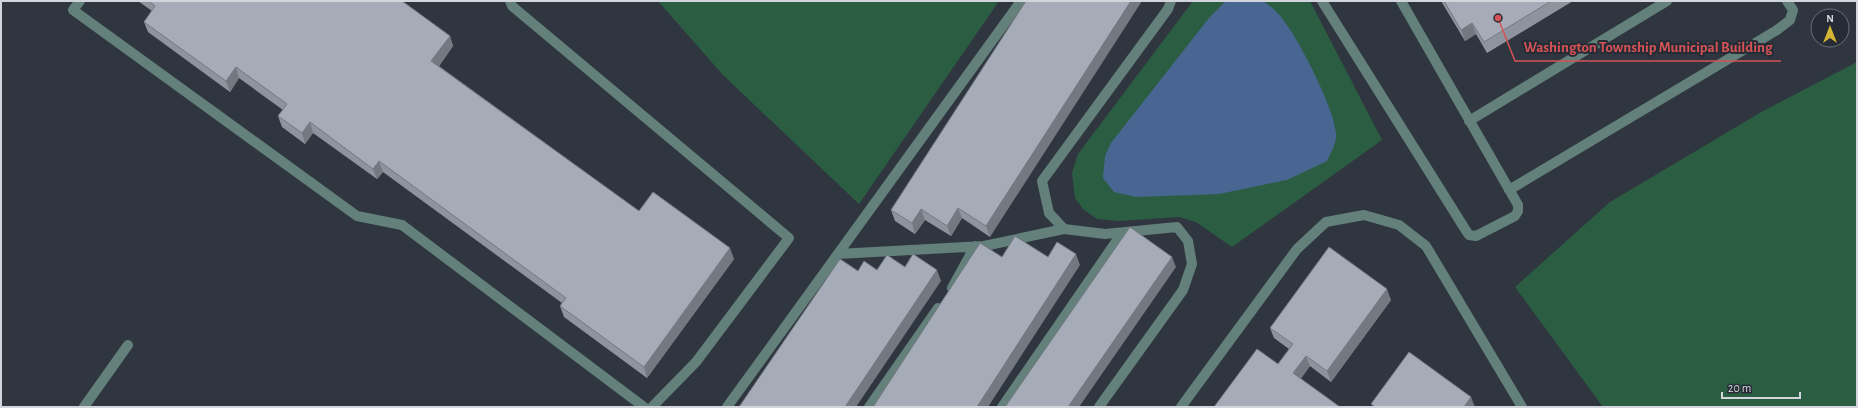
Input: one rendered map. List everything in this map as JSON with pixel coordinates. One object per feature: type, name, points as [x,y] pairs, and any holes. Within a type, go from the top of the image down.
[{"type":"lane","points":[[80,1],[73,10],[357,216],[402,224],[644,407]]},
{"type":"lane","points":[[510,1],[512,6],[789,238],[696,362],[652,407]]},
{"type":"lane","points":[[727,407],[1021,1]]},
{"type":"lane","points":[[1064,229],[1049,213],[1042,181],[1168,9],[1171,1]]},
{"type":"lane","points":[[1322,1],[1469,235],[1476,236],[1485,233],[1515,216],[1518,211],[1518,205],[1401,1]]},
{"type":"lane","points":[[1469,121],[1667,1]]},
{"type":"lane","points":[[1509,190],[1777,30],[1790,20],[1792,10],[1787,1]]},
{"type":"lane","points":[[1181,407],[1297,249],[1326,222],[1364,215],[1399,224],[1426,246],[1522,407]]},
{"type":"lane","points":[[838,254],[975,246],[1064,229],[1105,234],[1177,227],[1188,241],[1192,264],[1183,290],[1098,407]]},
{"type":"lane","points":[[1002,407],[1122,233]]},
{"type":"lane","points":[[869,407],[950,292],[975,246]]},
{"type":"lane","points":[[84,407],[128,345]]},
{"type":"green space","points":[[658,1],[999,1],[859,204],[723,75]]},
{"type":"green space","points":[[1193,1],[1310,1],[1382,140],[1232,247],[1196,222],[1179,217],[1119,221],[1097,219],[1083,209],[1075,198],[1072,173],[1078,154]]},
{"type":"green space","points":[[1857,62],[1857,407],[1603,407],[1515,287],[1610,202],[1763,111]]},
{"type":"water","points":[[1262,1],[1269,5],[1278,14],[1292,33],[1309,62],[1325,97],[1335,128],[1336,138],[1334,147],[1327,161],[1287,180],[1219,194],[1136,197],[1114,192],[1103,178],[1105,156],[1111,143],[1209,18],[1225,2]]},
{"type":"building","points":[[149,1],[402,1],[450,36],[431,61],[639,211],[653,192],[730,248],[644,367],[560,306],[566,298],[379,161],[373,169],[310,122],[302,133],[278,116],[287,104],[236,67],[226,81],[144,22],[155,6]]},
{"type":"building","points":[[1026,1],[1131,1],[986,226],[958,208],[947,226],[921,209],[912,223],[891,210]]},
{"type":"building","points":[[1444,1],[1551,1],[1484,42],[1472,23],[1461,30]]},
{"type":"building","points":[[1130,227],[1172,257],[1068,407],[1005,407]]},
{"type":"building","points":[[1015,236],[1048,257],[1057,242],[1076,254],[977,407],[873,407],[980,243],[1002,257]]},
{"type":"building","points":[[1329,247],[1387,289],[1327,371],[1306,356],[1293,373],[1340,407],[1214,407],[1257,349],[1278,364],[1293,344],[1270,328]]},
{"type":"building","points":[[913,254],[937,270],[845,407],[739,407],[840,259],[858,271],[864,261],[877,270],[887,255],[905,267]]},
{"type":"building","points":[[1409,352],[1471,397],[1464,407],[1375,407],[1371,404]]},
{"type":"place","name":"Washington Township Municipal Building","points":[[1498,18]]}]
